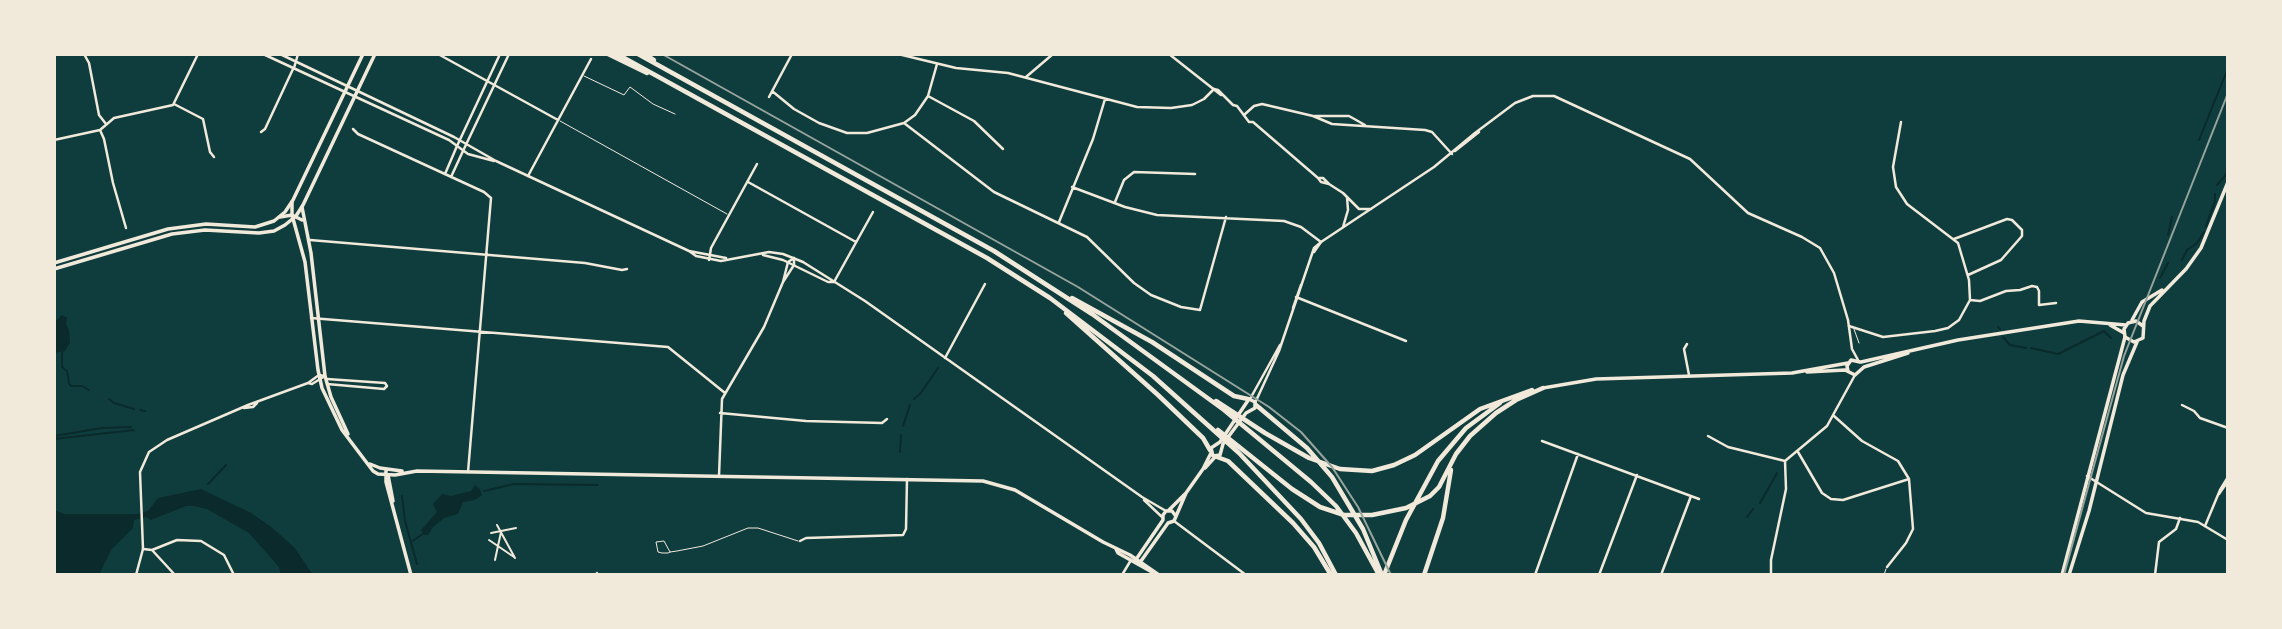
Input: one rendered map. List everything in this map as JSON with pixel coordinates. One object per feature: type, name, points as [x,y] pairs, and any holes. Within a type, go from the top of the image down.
[{"type":"highway","points":[[608,54],[661,78]]},
{"type":"highway","points":[[617,54],[987,258],[1050,298],[1122,351],[1241,451],[1313,503],[1344,515],[1372,515],[1406,508],[1430,496],[1442,482],[1461,446],[1483,424],[1516,400],[1544,388]]},
{"type":"highway","points":[[638,54],[970,237],[1061,293],[1225,408],[1292,449],[1327,465],[1352,470],[1379,470],[1404,461],[1473,413],[1510,397],[1544,388]]},
{"type":"highway","points":[[645,54],[666,69]]},
{"type":"highway","points":[[1061,293],[1152,342],[1234,396],[1249,399]]},
{"type":"highway","points":[[1050,298],[1158,395],[1212,449]]},
{"type":"highway","points":[[1381,575],[1422,489],[1454,441],[1479,417],[1510,397]]},
{"type":"highway","points":[[1256,404],[1307,448],[1332,477],[1363,529],[1381,575]]},
{"type":"highway","points":[[1225,408],[1336,506],[1381,575]]},
{"type":"highway","points":[[1241,451],[1301,519],[1319,543],[1334,575]]},
{"type":"highway","points":[[1216,457],[1228,461],[1293,523],[1334,575]]},
{"type":"highway","points":[[1424,575],[1445,511],[1454,458]]},
{"type":"main road","points":[[54,263],[168,229],[206,224],[255,227],[268,225],[281,217],[293,200],[363,54]]},
{"type":"main road","points":[[54,269],[173,234],[205,230],[264,233],[278,228],[303,205],[375,54]]},
{"type":"main road","points":[[2068,575],[2096,482],[2123,375],[2137,342],[2144,337],[2143,326],[2150,306],[2186,269],[2201,248],[2228,182]]},
{"type":"main road","points":[[293,200],[320,378],[334,416],[375,472],[983,481],[1006,486],[1158,574]]},
{"type":"main road","points":[[303,205],[326,380],[352,441]]},
{"type":"main road","points":[[281,217],[294,216],[303,221]]},
{"type":"main road","points":[[2062,575],[2126,325],[2142,302],[2167,287]]},
{"type":"main road","points":[[1805,371],[1958,340],[2079,321],[2126,325]]},
{"type":"main road","points":[[2131,321],[2138,321],[2143,326]]},
{"type":"main road","points":[[2108,323],[2131,342],[2137,342]]},
{"type":"main road","points":[[1544,388],[1596,379],[1689,375],[1848,371],[1855,375],[1861,370],[1916,350]]},
{"type":"main road","points":[[1859,361],[1861,370]]},
{"type":"main road","points":[[1848,371],[1849,362]]},
{"type":"main road","points":[[1136,560],[1168,510],[1186,493],[1203,469],[1212,449],[1243,411],[1249,399],[1256,404],[1223,444],[1222,450],[1203,469]]},
{"type":"main road","points":[[1212,449],[1216,457]]},
{"type":"main road","points":[[386,473],[411,575]]},
{"type":"main road","points":[[1136,560],[1175,518],[1186,493]]},
{"type":"main road","points":[[1168,510],[1175,518]]},
{"type":"main road","points":[[1163,518],[1168,523]]},
{"type":"street","points":[[84,54],[89,63],[99,115],[106,124]]},
{"type":"street","points":[[174,104],[198,54]]},
{"type":"street","points":[[263,54],[449,140],[478,159],[496,161]]},
{"type":"street","points":[[280,54],[496,161],[689,251],[721,261],[726,258],[775,253],[794,258],[945,358],[1142,497],[1168,510]]},
{"type":"street","points":[[261,132],[265,129],[298,54]]},
{"type":"street","points":[[438,54],[558,120]]},
{"type":"street","points":[[445,174],[500,54]]},
{"type":"street","points":[[452,177],[509,54]]},
{"type":"street","points":[[769,97],[792,54]]},
{"type":"street","points":[[898,54],[965,69],[1008,73],[1138,107],[1181,107],[1201,102],[1214,89]]},
{"type":"street","points":[[1026,77],[1053,54]]},
{"type":"street","points":[[1169,54],[1217,94],[1237,106],[1250,122],[1323,183],[1329,184],[1347,197],[1360,216]]},
{"type":"street","points":[[528,176],[591,59]]},
{"type":"street","points":[[772,91],[809,118],[847,133],[867,133],[904,123],[915,115],[928,96],[937,64]]},
{"type":"street","points":[[1256,404],[1274,366],[1315,246],[1453,153],[1519,101],[1533,96],[1550,95],[1568,101],[1690,159],[1748,213],[1802,237],[1819,248],[1834,273],[1852,349],[1859,361]]},
{"type":"street","points":[[928,96],[974,121],[1003,149]]},
{"type":"street","points":[[1059,222],[1093,139],[1105,99]]},
{"type":"street","points":[[54,140],[100,130],[114,118],[174,104],[203,119],[210,152],[214,157]]},
{"type":"street","points":[[1246,116],[1254,106],[1262,104],[1313,116],[1332,124],[1429,131],[1453,153]]},
{"type":"street","points":[[1313,116],[1349,116],[1365,125]]},
{"type":"street","points":[[1849,328],[1889,337],[1940,330],[1959,320],[1970,300],[1968,275],[1961,249],[1954,239],[1913,210],[1897,191],[1893,167],[1900,122]]},
{"type":"street","points":[[904,123],[994,192],[1059,222],[1096,244],[1151,296],[1181,307],[1200,310],[1226,217]]},
{"type":"street","points":[[353,129],[358,134],[488,194],[491,198],[468,472]]},
{"type":"street","points":[[100,130],[126,228]]},
{"type":"street","points":[[709,258],[711,248],[757,164]]},
{"type":"street","points":[[1114,203],[1124,180],[1134,172],[1195,174]]},
{"type":"street","points":[[748,182],[856,242]]},
{"type":"street","points":[[1072,187],[1157,215],[1284,220],[1301,227],[1321,243]]},
{"type":"street","points":[[1343,227],[1348,210],[1347,197]]},
{"type":"street","points":[[1348,210],[1371,209]]},
{"type":"street","points":[[834,282],[873,212]]},
{"type":"street","points":[[1347,216],[1354,220]]},
{"type":"street","points":[[1954,239],[2007,219],[2012,220],[2022,230],[2020,238],[2001,260],[1968,275]]},
{"type":"street","points":[[309,240],[585,262],[627,269]]},
{"type":"street","points":[[760,254],[788,262],[828,282],[834,282]]},
{"type":"street","points":[[783,282],[788,262],[794,258]]},
{"type":"street","points":[[719,476],[720,403],[760,336],[783,282],[794,265],[794,258]]},
{"type":"street","points":[[945,358],[985,284]]},
{"type":"street","points":[[1970,300],[1980,302],[2006,291],[2032,286],[2039,291],[2039,305],[2056,303]]},
{"type":"street","points":[[1297,297],[1406,341]]},
{"type":"street","points":[[311,318],[668,347],[725,393]]},
{"type":"street","points":[[1687,344],[1684,349],[1689,375]]},
{"type":"street","points":[[1249,399],[1280,345]]},
{"type":"street","points":[[1849,362],[1852,349]]},
{"type":"street","points":[[1708,436],[1725,446],[1785,461],[1823,431],[1834,416],[1855,375]]},
{"type":"street","points":[[136,575],[144,549],[141,468],[154,447],[320,378],[326,380],[359,387],[384,389],[387,386],[385,383],[326,380]]},
{"type":"street","points":[[359,387],[360,381]]},
{"type":"street","points":[[2182,405],[2194,411],[2200,418],[2228,428]]},
{"type":"street","points":[[720,414],[803,421],[882,422],[887,419]]},
{"type":"street","points":[[1834,416],[1862,441],[1896,459],[1909,479],[1913,529],[1906,543],[1887,567]]},
{"type":"street","points":[[1542,441],[1699,499]]},
{"type":"street","points":[[1798,452],[1822,493],[1835,500],[1843,500],[1909,479]]},
{"type":"street","points":[[1535,575],[1578,454]]},
{"type":"street","points":[[1771,575],[1771,560],[1786,489],[1785,461]]},
{"type":"street","points":[[1599,575],[1637,475]]},
{"type":"street","points":[[2087,476],[2146,513],[2180,518],[2206,526],[2228,540]]},
{"type":"street","points":[[800,541],[806,538],[903,534],[906,529],[907,478]]},
{"type":"street","points":[[2206,526],[2221,487],[2228,479]]},
{"type":"street","points":[[1661,575],[1691,496]]},
{"type":"street","points":[[1142,497],[1163,518]]},
{"type":"street","points":[[1175,518],[1246,575]]},
{"type":"street","points":[[2155,575],[2159,542],[2176,529],[2180,518]]},
{"type":"street","points":[[489,540],[515,558],[498,525]]},
{"type":"street","points":[[491,533],[516,528]]},
{"type":"street","points":[[495,560],[501,531]]},
{"type":"street","points":[[144,549],[152,550],[177,540],[201,541],[224,555],[234,575]]},
{"type":"street","points":[[152,550],[175,575]]},
{"type":"street","points":[[1122,575],[1136,560]]},
{"type":"lane","points":[[582,76],[624,95],[630,87],[653,104],[675,114]]},
{"type":"lane","points":[[558,120],[729,215]]},
{"type":"lane","points":[[1854,328],[1860,343]]},
{"type":"lane","points":[[670,552],[664,541],[656,542],[658,552],[670,552],[703,546],[724,535],[748,528],[758,528],[800,541]]},
{"type":"lane","points":[[1884,575],[1887,567]]},
{"type":"water","points":[[62,315],[67,318],[70,343],[65,351],[54,353],[54,323]]},
{"type":"water","points":[[475,485],[482,495],[475,500],[463,502],[458,514],[444,518],[428,535],[424,535],[421,530],[437,512],[433,504],[442,494],[451,496],[471,491]]},
{"type":"water","points":[[201,489],[251,513],[270,526],[294,547],[313,575],[281,575],[279,567],[249,533],[207,509],[186,506],[151,520],[146,517],[134,520],[133,528],[111,550],[99,575],[54,575],[54,510],[65,514],[137,514],[148,511],[158,498]]},
{"type":"waterway","points":[[2199,140],[2228,68]]},
{"type":"waterway","points":[[2217,185],[2228,169]]},
{"type":"waterway","points":[[2206,226],[2215,194]]},
{"type":"waterway","points":[[2168,235],[2172,217]]},
{"type":"waterway","points":[[2182,260],[2187,250],[2197,243],[2204,232]]},
{"type":"waterway","points":[[2160,278],[2168,263]]},
{"type":"waterway","points":[[2031,348],[2058,354],[2104,331],[2111,338]]},
{"type":"waterway","points":[[2003,337],[2010,345],[2026,348]]},
{"type":"waterway","points":[[62,351],[62,367],[67,371],[71,386],[82,386],[89,390]]},
{"type":"waterway","points":[[914,399],[938,368]]},
{"type":"waterway","points":[[109,399],[134,409]]},
{"type":"waterway","points":[[903,426],[910,405]]},
{"type":"waterway","points":[[140,410],[145,411]]},
{"type":"waterway","points":[[54,436],[102,428],[131,427]]},
{"type":"waterway","points":[[54,439],[134,430]]},
{"type":"waterway","points":[[900,452],[901,435]]},
{"type":"waterway","points":[[208,484],[226,465]]},
{"type":"waterway","points":[[1760,503],[1777,473]]},
{"type":"waterway","points":[[484,491],[514,484],[598,485]]},
{"type":"waterway","points":[[402,496],[405,521],[417,564]]},
{"type":"waterway","points":[[1747,517],[1753,509]]},
{"type":"waterway","points":[[411,542],[424,533]]},
{"type":"tram line","points":[[2064,575],[2124,356],[2228,93]]},
{"type":"railway","points":[[662,54],[1078,287],[1269,407],[1301,432],[1332,467],[1358,507],[1391,575]]}]
